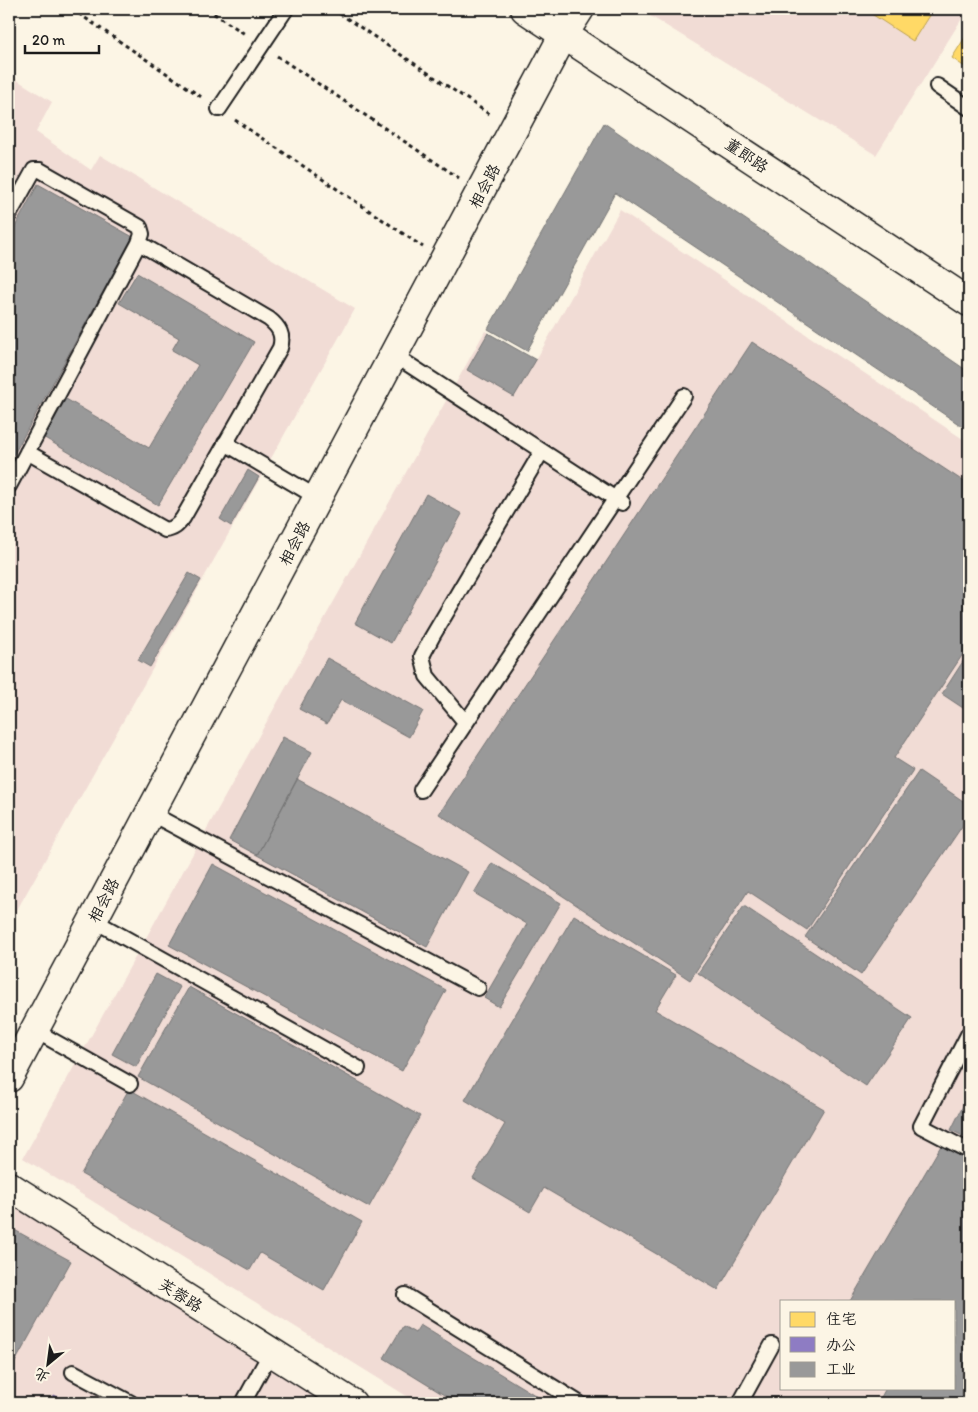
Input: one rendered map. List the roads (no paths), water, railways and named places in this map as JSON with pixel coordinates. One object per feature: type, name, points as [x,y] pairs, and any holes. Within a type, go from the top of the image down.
[{"type":"street","name":"董郎路","points":[[525,9],[969,302]]},
{"type":"street","name":"相会路","points":[[9,1078],[564,34],[580,9]]},
{"type":"street","name":"芙蓉路","points":[[9,1186],[352,1403]]},
{"type":"lane","points":[[219,109],[286,9]]},
{"type":"lane","points":[[937,86],[969,108]]},
{"type":"lane","points":[[9,215],[34,170],[40,170],[140,227],[142,234],[139,243],[9,486]]},
{"type":"lane","points":[[27,452],[165,530],[172,529],[178,525],[280,348],[282,342],[281,333],[269,319],[139,243]]},
{"type":"lane","points":[[394,355],[619,501]]},
{"type":"lane","points":[[421,790],[619,501],[684,396]]},
{"type":"lane","points":[[225,443],[318,498]]},
{"type":"lane","points":[[466,723],[427,676],[422,656],[542,451]]},
{"type":"lane","points":[[150,813],[478,988]]},
{"type":"lane","points":[[93,920],[358,1068]]},
{"type":"lane","points":[[34,1030],[130,1084]]},
{"type":"lane","points":[[969,1033],[921,1126],[969,1151]]},
{"type":"lane","points":[[405,1296],[579,1403]]},
{"type":"lane","points":[[740,1403],[772,1345]]},
{"type":"lane","points":[[243,1403],[271,1352]]},
{"type":"lane","points":[[73,1372],[131,1403]]}]
